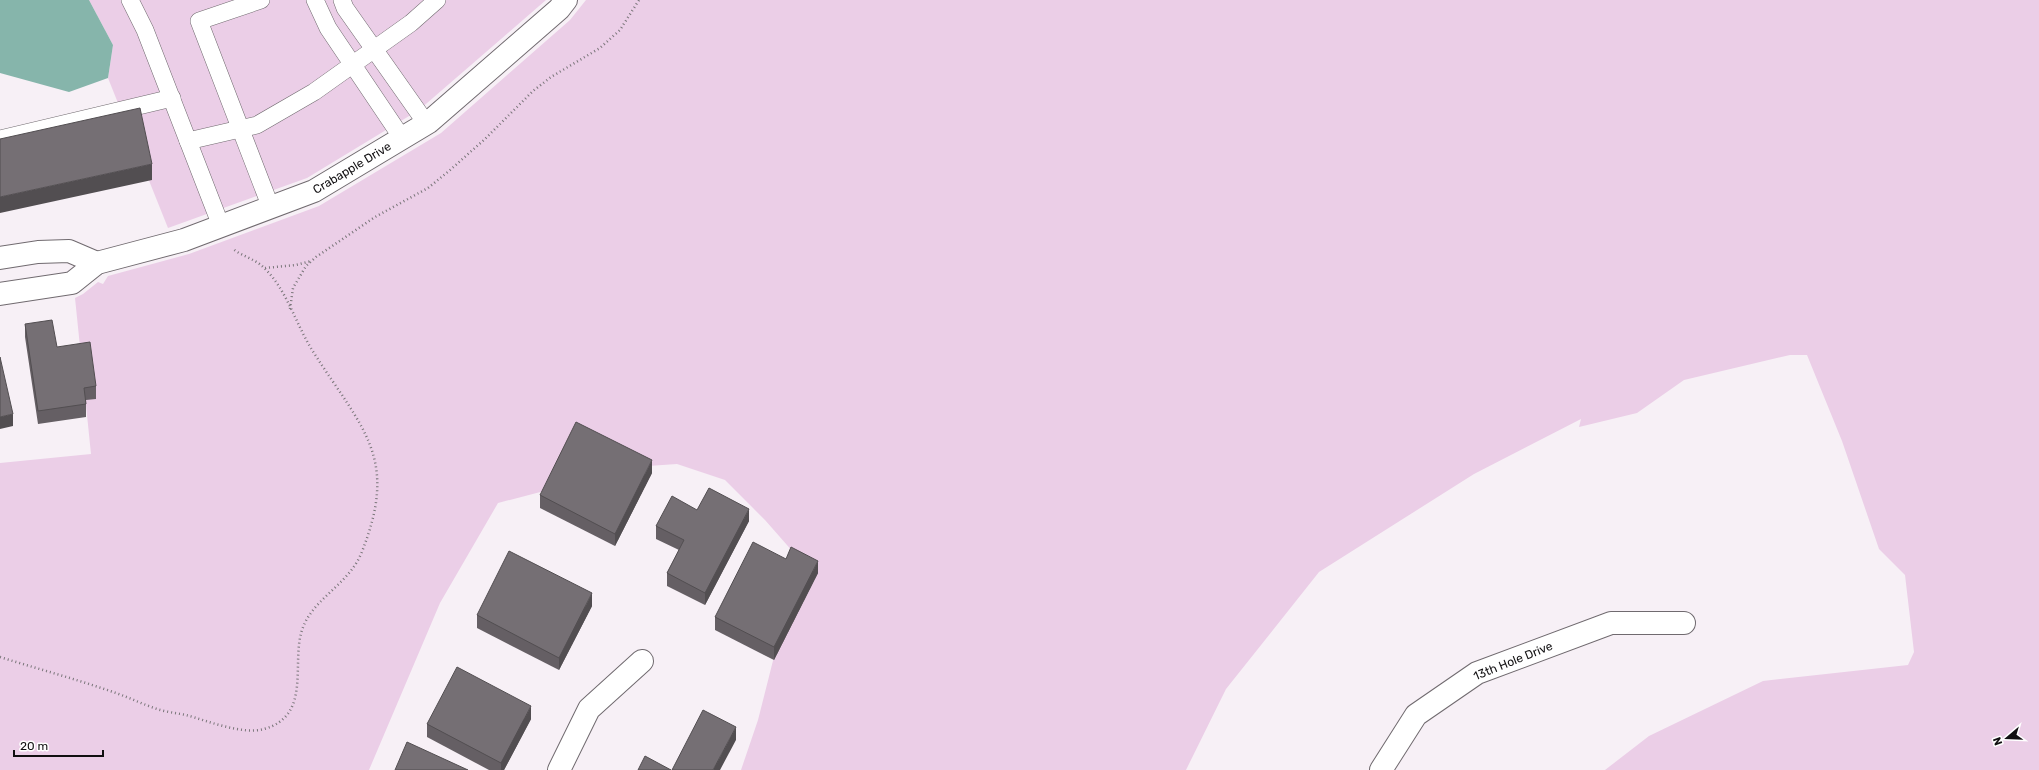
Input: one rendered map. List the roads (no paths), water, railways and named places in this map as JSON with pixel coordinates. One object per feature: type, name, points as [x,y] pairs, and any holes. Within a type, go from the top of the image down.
[{"type":"street","name":"Crabapple Drive","points":[[0,294],[72,283],[97,263],[184,240],[314,192],[426,123],[559,9],[566,0]]},
{"type":"street","points":[[0,258],[38,252],[69,251],[97,263]]},
{"type":"street","name":"13th Hole Drive","points":[[1381,770],[1416,715],[1477,673],[1611,623],[1684,623]]},
{"type":"street","points":[[560,770],[589,709],[642,661]]},
{"type":"lane","points":[[130,0],[145,30],[221,226]]},
{"type":"lane","points":[[261,0],[199,21],[271,208]]},
{"type":"lane","points":[[315,0],[328,28],[402,138]]},
{"type":"lane","points":[[342,0],[345,8],[426,123]]},
{"type":"lane","points":[[188,141],[257,125],[314,92],[411,23],[437,0]]},
{"type":"lane","points":[[0,140],[172,98]]}]
